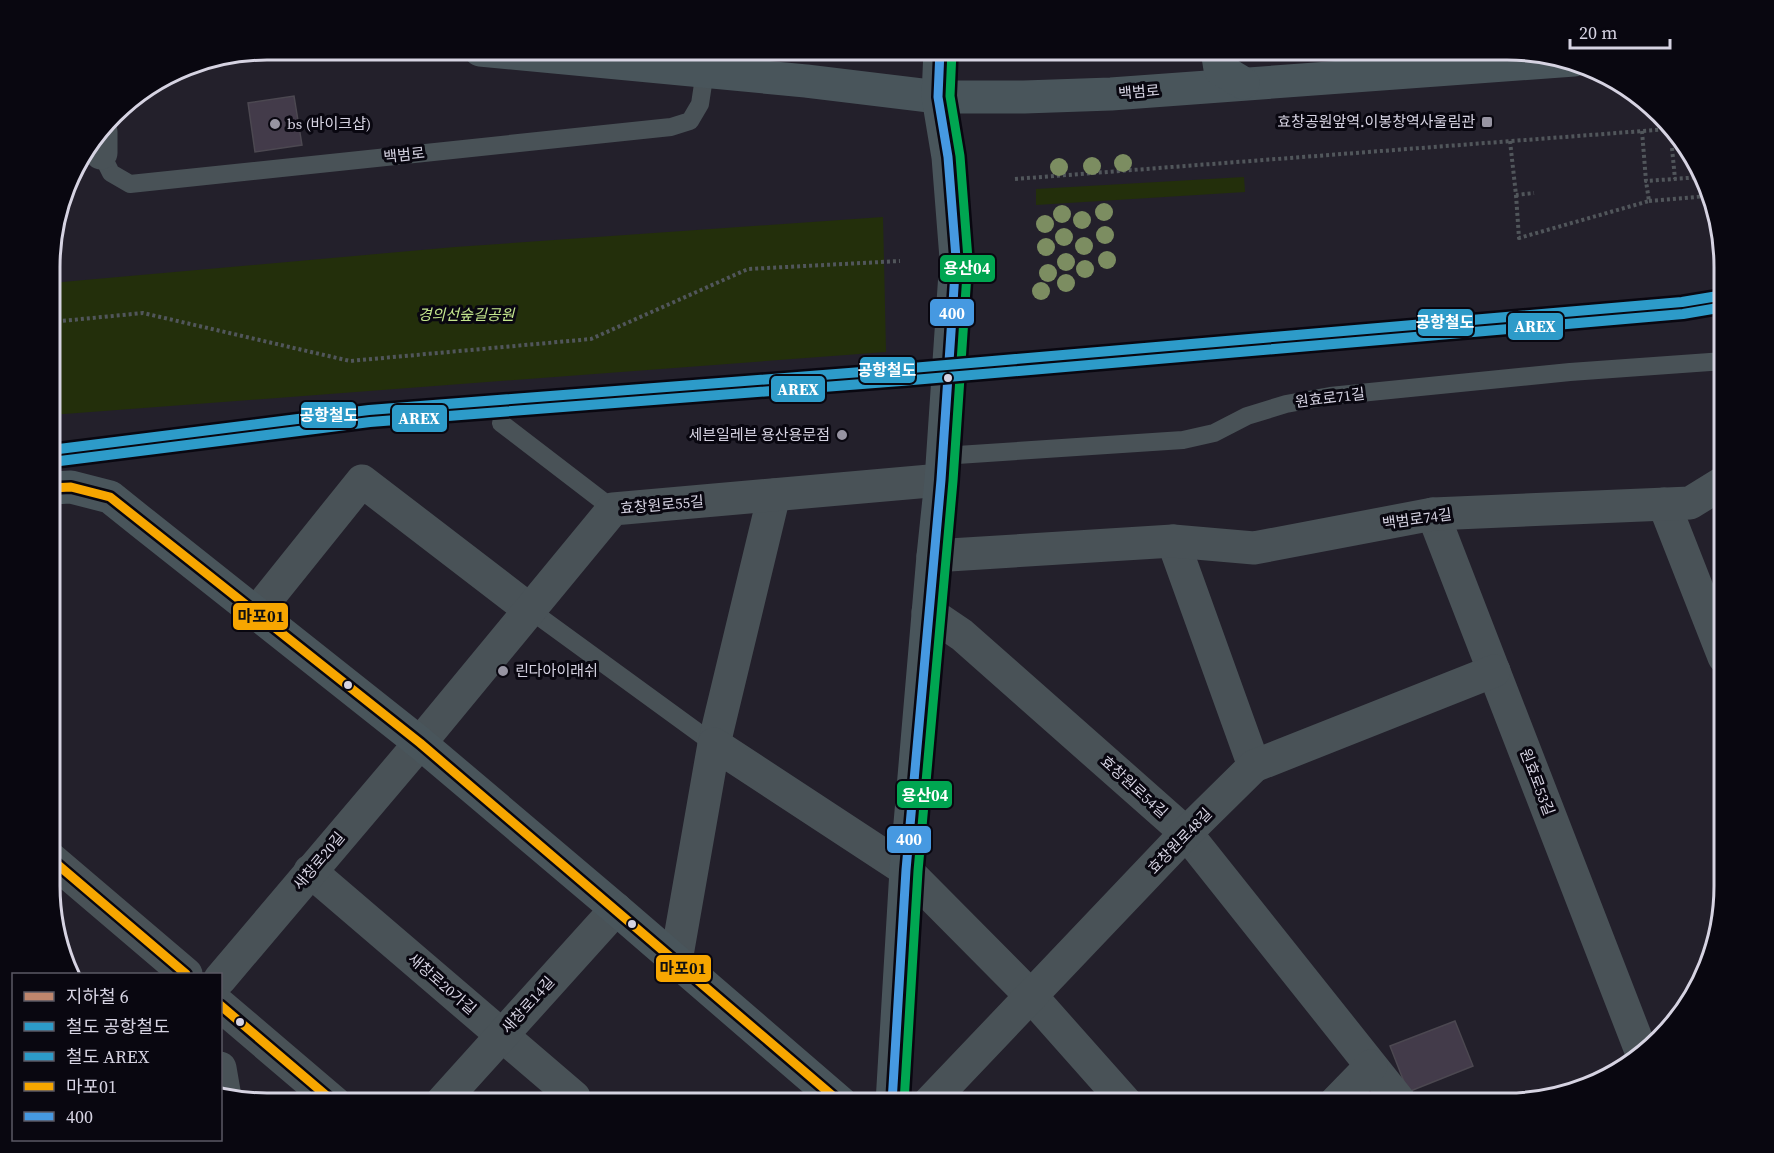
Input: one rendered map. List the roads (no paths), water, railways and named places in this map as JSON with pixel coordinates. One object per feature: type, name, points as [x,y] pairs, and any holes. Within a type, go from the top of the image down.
[{"type":"main road","name":"백범로","points":[[639,60],[687,63],[938,97],[1111,94],[1538,63]]},
{"type":"main road","points":[[893,1093],[906,870],[942,468],[956,258],[948,157],[938,97],[940,60]]},
{"type":"main road","points":[[1219,60],[1220,69],[1243,83]]},
{"type":"main road","points":[[60,488],[71,487],[110,497],[420,743],[829,1093]]},
{"type":"street","name":"효창원로55길","points":[[420,743],[613,509],[774,495],[942,468]]},
{"type":"street","points":[[256,613],[362,481],[530,610]]},
{"type":"street","name":"백범로74길","points":[[933,556],[1173,541],[1254,548],[1432,514],[1690,503],[1714,488]]},
{"type":"street","points":[[676,961],[714,744],[774,495]]},
{"type":"street","points":[[1664,504],[1714,632]]},
{"type":"street","name":"원효로53길","points":[[1432,514],[1639,1046]]},
{"type":"street","points":[[1173,541],[1254,766]]},
{"type":"street","name":"효창원로54길","points":[[928,612],[962,635],[1186,833],[1393,1093]]},
{"type":"street","name":"효창원로48길","points":[[939,1093],[1186,833],[1254,766],[1494,671]]},
{"type":"street","name":"새창로20길","points":[[222,977],[420,743]]},
{"type":"street","points":[[714,744],[906,870],[1031,996],[1117,1093]]},
{"type":"street","points":[[60,867],[184,973]]},
{"type":"street","name":"새창로20가길","points":[[310,871],[569,1093]]},
{"type":"street","name":"새창로14길","points":[[450,1093],[616,909]]},
{"type":"street","points":[[222,1007],[310,1092]]},
{"type":"street","points":[[1345,1093],[1371,1066]]},
{"type":"lane","name":"백범로","points":[[101,144],[111,172],[130,184],[671,127],[690,121],[700,105],[687,63]]},
{"type":"lane","name":"원효로71길","points":[[942,468],[1183,440],[1214,433],[1247,416],[1286,404],[1330,396],[1570,372],[1714,362]]},
{"type":"lane","points":[[501,423],[613,509]]},
{"type":"lane","points":[[530,610],[714,744]]},
{"type":"rail line","name":"공항철도","points":[[60,449],[369,410],[900,369],[1682,302],[1714,297]]},
{"type":"rail line","name":"AREX","points":[[60,461],[370,422],[901,381],[1683,314],[1714,309]]},
{"type":"place","name":"효창공원앞역.이봉창역사울림관","points":[[1487,122]]},
{"type":"place","name":"bs (바이크샵)","points":[[275,124]]},
{"type":"place","name":"세븐일레븐 용산용문점","points":[[842,435]]},
{"type":"place","name":"린다아이래쉬","points":[[503,671]]},
{"type":"park label","name":"경의선숲길공원","points":[[466,315]]}]
